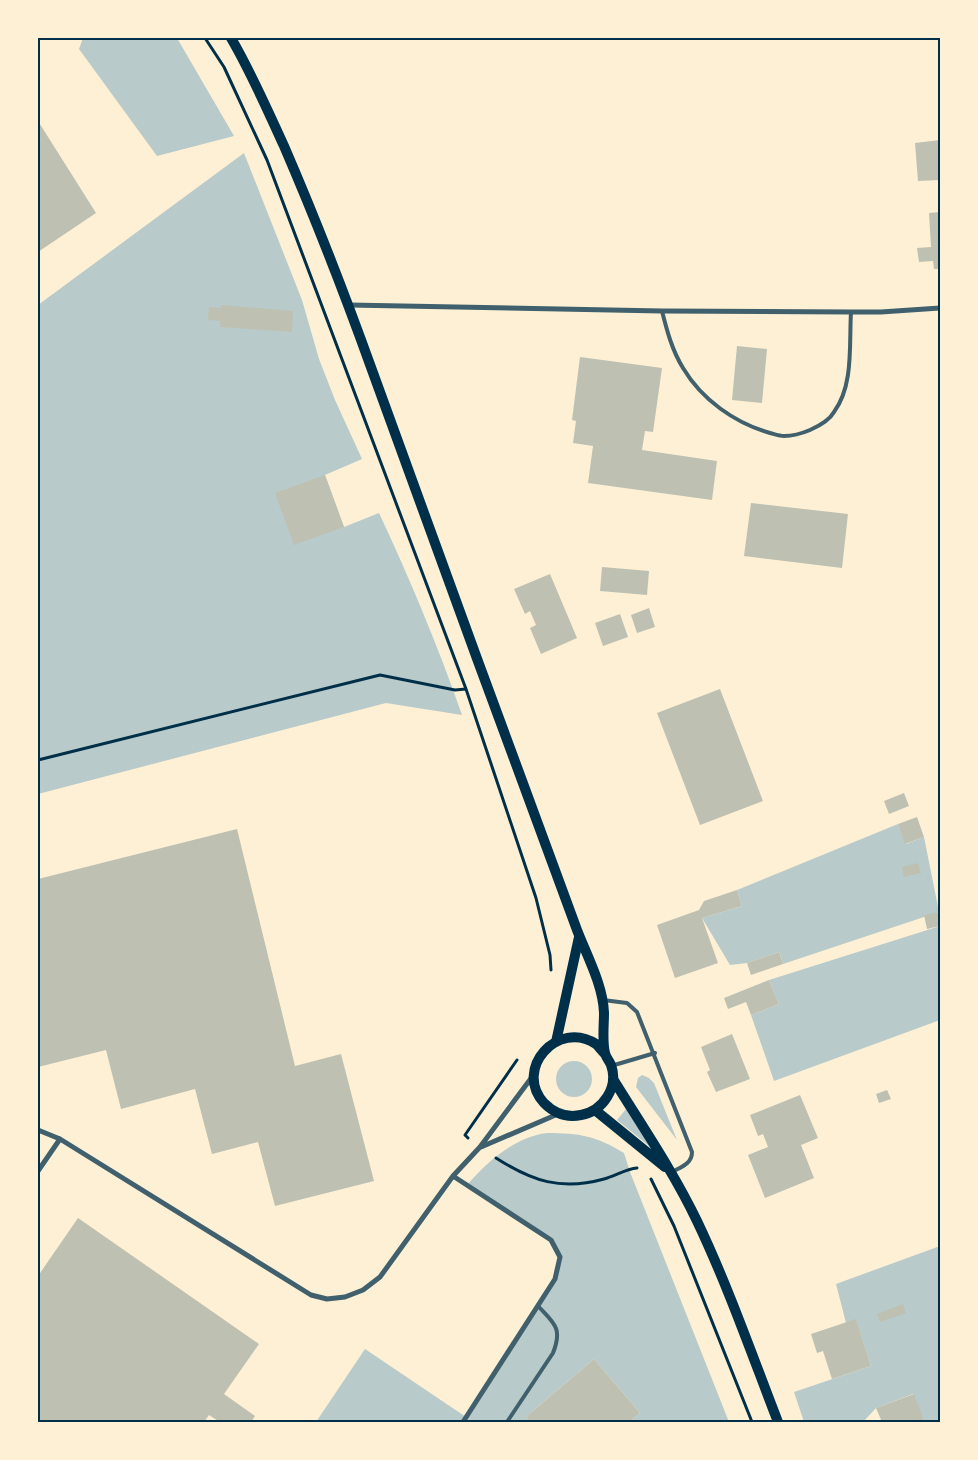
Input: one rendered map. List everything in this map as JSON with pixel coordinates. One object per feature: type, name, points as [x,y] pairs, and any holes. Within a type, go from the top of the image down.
[{"type":"main road","points":[[231,38],[256,85],[299,181],[349,305],[603,1000],[605,1054]]},
{"type":"main road","points":[[556,1042],[579,936]]},
{"type":"main road","points":[[570,1038],[583,1039],[596,1044],[605,1054],[612,1066],[613,1079],[610,1091],[604,1102],[595,1110],[584,1115],[571,1116],[559,1114],[548,1107],[540,1098],[535,1086],[534,1074],[536,1064],[548,1047],[556,1042],[570,1038]]},
{"type":"main road","points":[[613,1079],[672,1172],[696,1220],[716,1264],[778,1422]]},
{"type":"main road","points":[[595,1110],[672,1172]]},
{"type":"street","points":[[349,305],[662,311],[851,312],[940,308]]},
{"type":"street","points":[[38,1130],[60,1139],[311,1296],[327,1298],[345,1297],[363,1290],[380,1277],[453,1176],[480,1147],[534,1074]]},
{"type":"street","points":[[480,1147],[559,1114]]},
{"type":"street","points":[[38,1171],[60,1139]]},
{"type":"street","points":[[453,1176],[551,1240],[560,1257],[555,1279],[463,1422]]},
{"type":"lane","points":[[662,311],[670,343],[684,369],[701,391],[740,422],[783,436],[804,433],[821,425],[834,412],[846,388],[851,312]]},
{"type":"lane","points":[[603,1000],[627,1003],[635,1008],[654,1053],[692,1152],[690,1162],[672,1172]]},
{"type":"lane","points":[[612,1066],[654,1053]]},
{"type":"lane","points":[[507,1422],[553,1353],[556,1345],[558,1332],[556,1326],[538,1306]]},
{"type":"path","points":[[205,38],[224,67],[267,160],[466,689],[536,898],[550,955],[551,972]]},
{"type":"path","points":[[38,760],[380,675],[455,690],[466,689]]},
{"type":"path","points":[[468,1138],[464,1136],[522,1054]]},
{"type":"path","points":[[496,1158],[527,1176],[547,1182],[570,1185],[607,1178],[633,1168],[641,1169]]},
{"type":"path","points":[[649,1176],[674,1226],[752,1422]]},
{"type":"shaded area","points":[[83,38],[177,38],[234,136],[157,156],[79,49]]},
{"type":"shaded area","points":[[244,153],[302,300],[319,359],[362,459],[325,475],[344,527],[379,513],[423,613],[462,715],[386,703],[38,794],[38,305]]},
{"type":"shaded area","points":[[898,824],[906,844],[924,837],[939,912],[783,964],[779,952],[747,963],[730,965],[702,918],[742,906],[737,890]]},
{"type":"shaded area","points":[[940,926],[940,1020],[774,1081],[751,1015],[779,1004],[769,980]]},
{"type":"shaded area","points":[[574,1061],[581,1062],[587,1066],[591,1072],[591,1086],[587,1092],[581,1096],[574,1097],[567,1096],[561,1092],[557,1086],[556,1079],[557,1072],[561,1066],[567,1062]]},
{"type":"shaded area","points":[[642,1075],[654,1083],[677,1140],[636,1087],[638,1078]]},
{"type":"shaded area","points":[[626,1109],[654,1150],[617,1120]]},
{"type":"shaded area","points":[[547,1133],[569,1134],[596,1139],[624,1153],[729,1422],[629,1422],[640,1413],[594,1359],[526,1417],[530,1422],[316,1422],[365,1349],[466,1417],[555,1279],[560,1257],[551,1240],[467,1185],[493,1159],[513,1145],[535,1135]]},
{"type":"shaded area","points":[[940,1246],[940,1422],[925,1422],[913,1394],[876,1408],[863,1422],[804,1422],[794,1392],[871,1366],[856,1320],[846,1323],[836,1284]]},
{"type":"building","points":[[38,121],[96,213],[38,252]]},
{"type":"building","points":[[940,140],[940,180],[918,181],[915,143]]},
{"type":"building","points":[[940,212],[940,269],[934,269],[933,261],[919,262],[917,248],[931,247],[929,213]]},
{"type":"building","points":[[221,305],[293,311],[292,332],[220,327],[220,321],[208,320],[209,307],[221,308]]},
{"type":"building","points":[[737,346],[767,349],[762,403],[732,400]]},
{"type":"building","points":[[580,357],[662,368],[653,432],[645,431],[642,450],[717,461],[712,500],[588,483],[593,446],[573,443],[576,421],[572,420]]},
{"type":"building","points":[[325,475],[344,527],[294,545],[275,493]]},
{"type":"building","points":[[751,503],[848,514],[842,568],[744,556]]},
{"type":"building","points":[[602,567],[649,571],[647,595],[600,591]]},
{"type":"building","points":[[550,574],[577,638],[541,654],[530,628],[536,625],[530,611],[525,614],[514,589]]},
{"type":"building","points":[[649,608],[655,627],[637,633],[631,615]]},
{"type":"building","points":[[620,614],[628,637],[603,646],[595,623]]},
{"type":"building","points":[[720,689],[763,801],[700,825],[657,713]]},
{"type":"building","points":[[904,793],[909,806],[889,814],[884,801]]},
{"type":"building","points":[[917,817],[924,837],[905,844],[898,824]]},
{"type":"building","points":[[237,829],[295,1066],[341,1054],[374,1181],[275,1206],[258,1142],[212,1154],[195,1089],[121,1109],[106,1050],[38,1067],[38,879]]},
{"type":"building","points":[[918,863],[921,873],[904,877],[902,867]]},
{"type":"building","points":[[737,890],[742,906],[702,918],[718,963],[675,978],[657,925],[699,910],[704,901]]},
{"type":"building","points":[[939,912],[940,926],[927,929],[924,915]]},
{"type":"building","points":[[779,952],[783,964],[751,975],[747,963]]},
{"type":"building","points":[[769,980],[779,1004],[751,1015],[746,1002],[728,1009],[724,998]]},
{"type":"building","points":[[732,1034],[750,1079],[716,1092],[707,1072],[710,1070],[701,1047]]},
{"type":"building","points":[[887,1090],[891,1099],[879,1103],[876,1094]]},
{"type":"building","points":[[800,1095],[818,1138],[801,1145],[814,1178],[765,1198],[748,1155],[768,1147],[763,1134],[758,1136],[750,1115]]},
{"type":"building","points":[[78,1218],[259,1344],[224,1394],[255,1416],[251,1422],[220,1422],[209,1415],[204,1422],[38,1422],[38,1276]]},
{"type":"building","points":[[903,1304],[906,1313],[880,1322],[877,1314]]},
{"type":"building","points":[[856,1319],[871,1366],[832,1379],[823,1351],[817,1353],[811,1334]]},
{"type":"building","points":[[594,1359],[640,1413],[629,1422],[530,1422],[526,1417]]},
{"type":"building","points":[[914,1394],[925,1422],[882,1422],[876,1408]]}]
